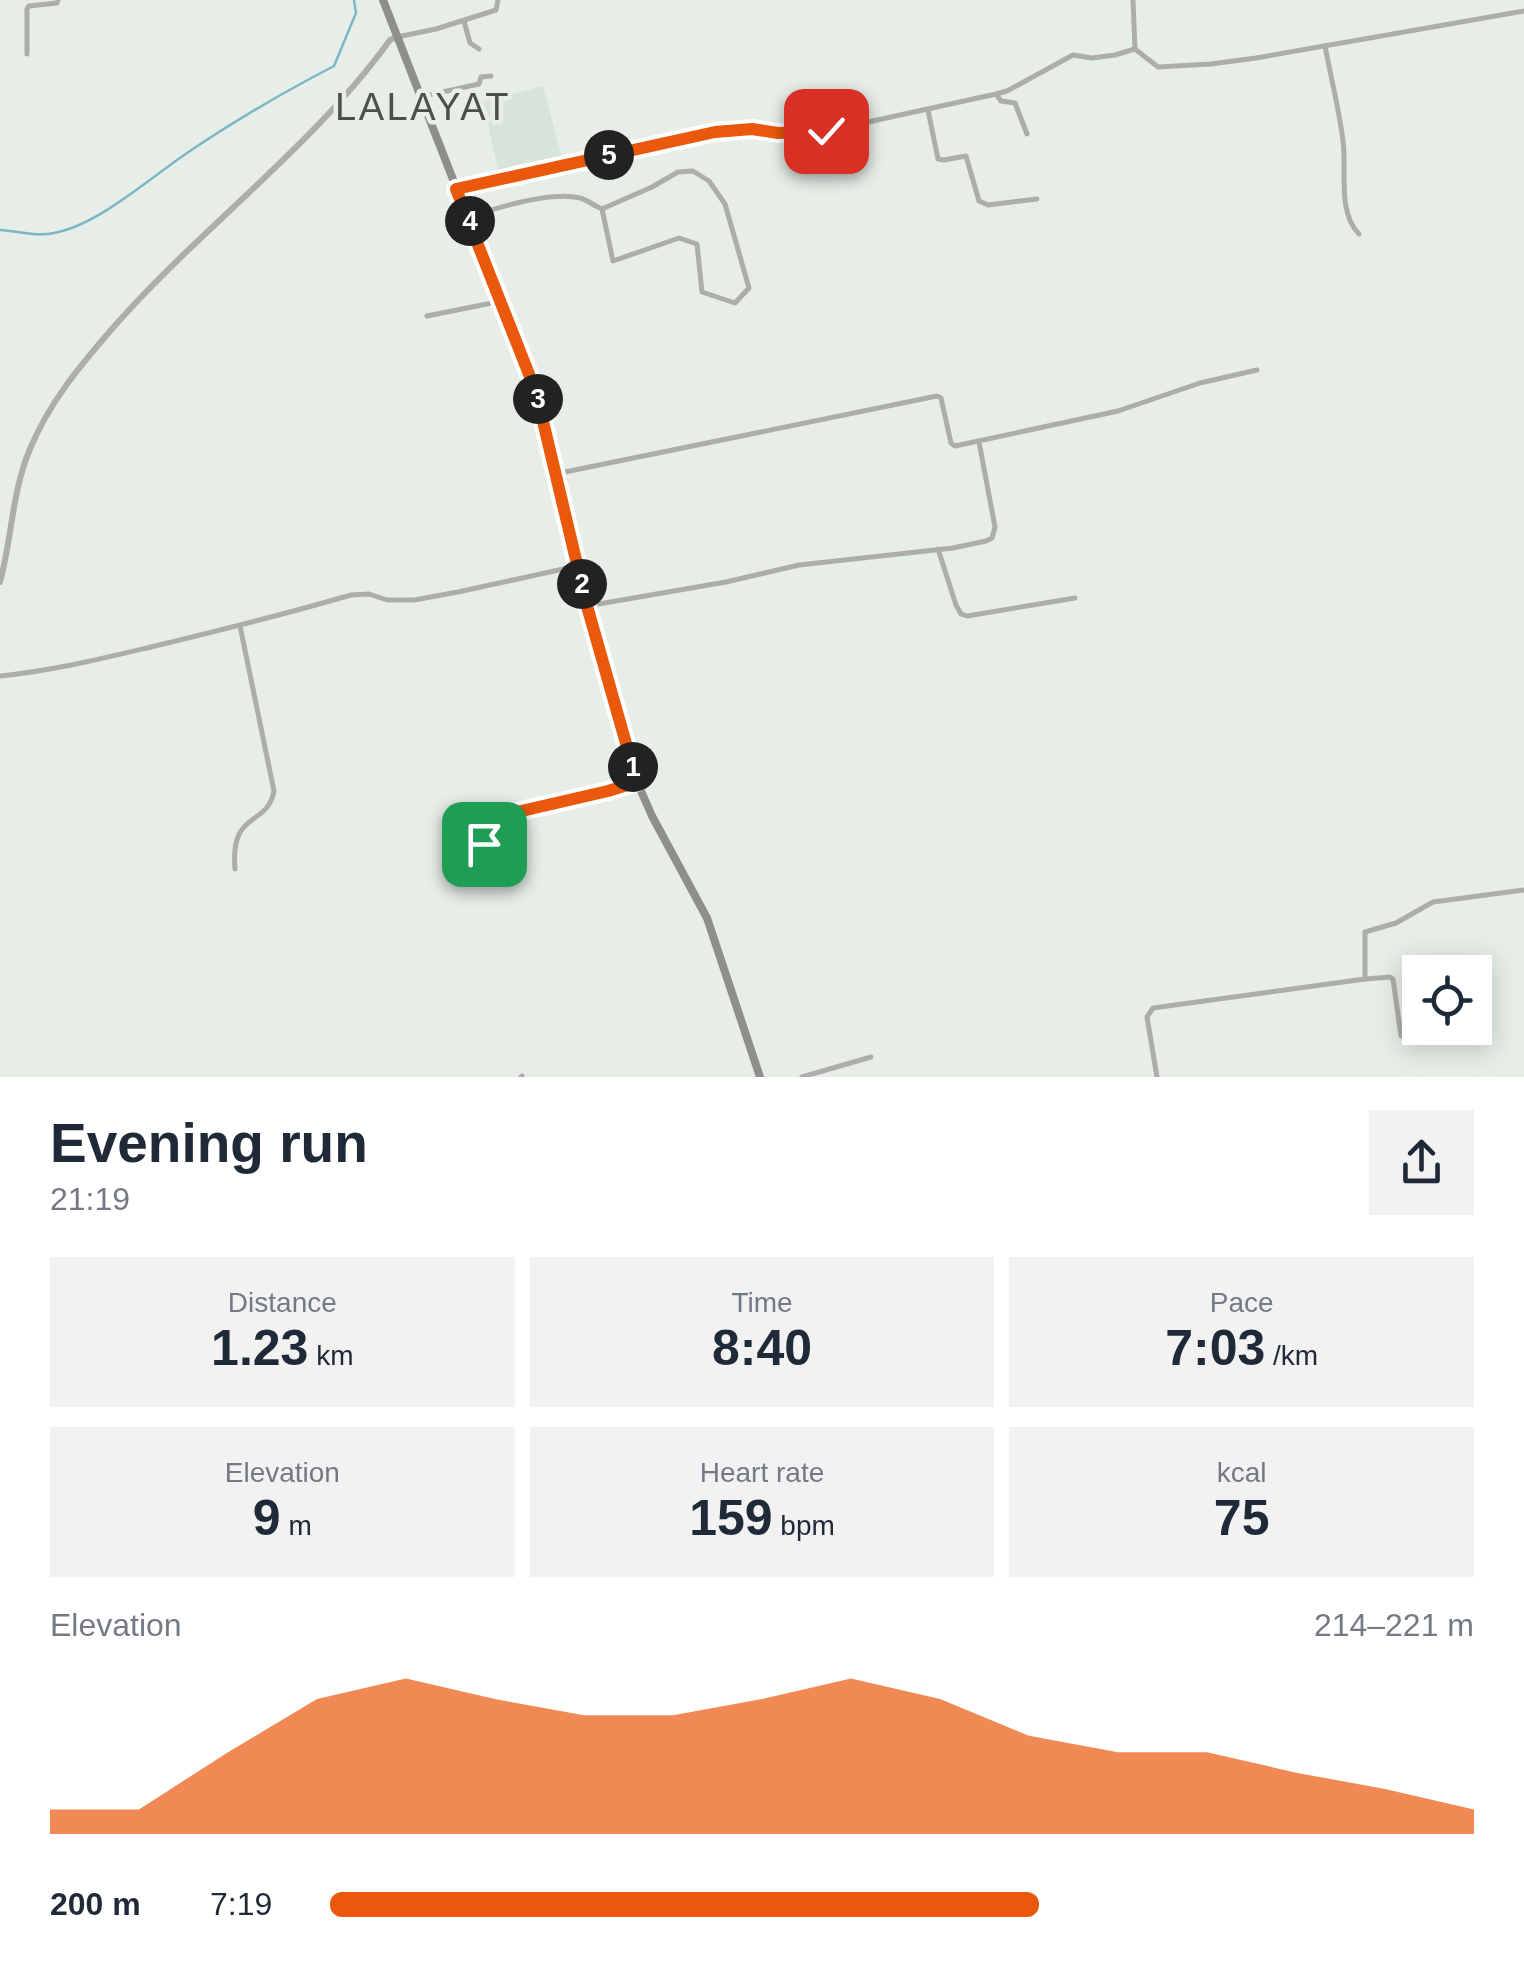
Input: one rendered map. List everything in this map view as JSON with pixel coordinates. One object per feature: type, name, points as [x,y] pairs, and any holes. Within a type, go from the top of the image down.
[{"type":"main road","points":[[383,0],[536,392],[587,606],[637,782],[706,918],[760,1077]]},
{"type":"street","points":[[27,54],[27,8],[58,4],[58,0]]},
{"type":"street","points":[[0,582],[29,450],[72,376],[160,275],[342,100],[390,40],[496,10],[498,0]]},
{"type":"street","points":[[1132,0],[1135,49],[1154,65],[1166,68],[1241,60],[1524,10]]},
{"type":"street","points":[[464,21],[470,43],[479,49]]},
{"type":"street","points":[[1325,46],[1344,143],[1344,182],[1350,220],[1359,234]]},
{"type":"street","points":[[456,189],[715,132],[826,131],[928,110],[1008,91],[1073,55],[1092,58],[1135,49]]},
{"type":"street","points":[[420,97],[479,84],[481,77],[491,76]]},
{"type":"street","points":[[996,94],[1001,101],[1015,104],[1027,134]]},
{"type":"street","points":[[928,110],[938,159],[966,156],[979,201],[988,205],[1037,198]]},
{"type":"street","points":[[693,170],[709,182],[725,204],[749,288],[735,302],[702,292],[697,244],[679,238],[613,261],[602,209],[678,172],[693,170]]},
{"type":"street","points":[[469,217],[500,206],[555,198],[580,198],[602,209]]},
{"type":"street","points":[[427,316],[502,301]]},
{"type":"street","points":[[554,474],[937,396],[941,398],[955,446],[1118,411],[1200,383],[1257,370]]},
{"type":"street","points":[[587,606],[726,582],[799,564],[986,542],[995,532],[979,442]]},
{"type":"street","points":[[0,522],[12,522]]},
{"type":"street","points":[[0,537],[10,537]]},
{"type":"street","points":[[938,549],[961,614],[966,616],[1075,598]]},
{"type":"street","points":[[0,676],[42,672],[351,596],[369,594],[386,600],[414,600],[578,566]]},
{"type":"street","points":[[235,869],[238,834],[245,823],[272,802],[274,791],[240,626]]},
{"type":"street","points":[[478,880],[477,853],[492,822],[526,808],[637,782]]},
{"type":"street","points":[[1365,979],[1365,932],[1396,923],[1433,902],[1524,890]]},
{"type":"street","points":[[1157,1077],[1147,1018],[1152,1008],[1392,977],[1402,1036]]},
{"type":"street","points":[[802,1077],[870,1057]]},
{"type":"shaded area","points":[[543,86],[562,158],[499,174],[483,101]]},
{"type":"waterway","points":[[0,230],[48,234],[88,221],[223,130],[334,66],[356,13],[354,0]]},
{"type":"district","name":"LALAYAT","points":[[423,107]]},
{"type":"route","points":[[484,844],[492,822],[504,815],[637,782],[587,606],[536,392],[456,189],[715,132],[826,131]]}]
